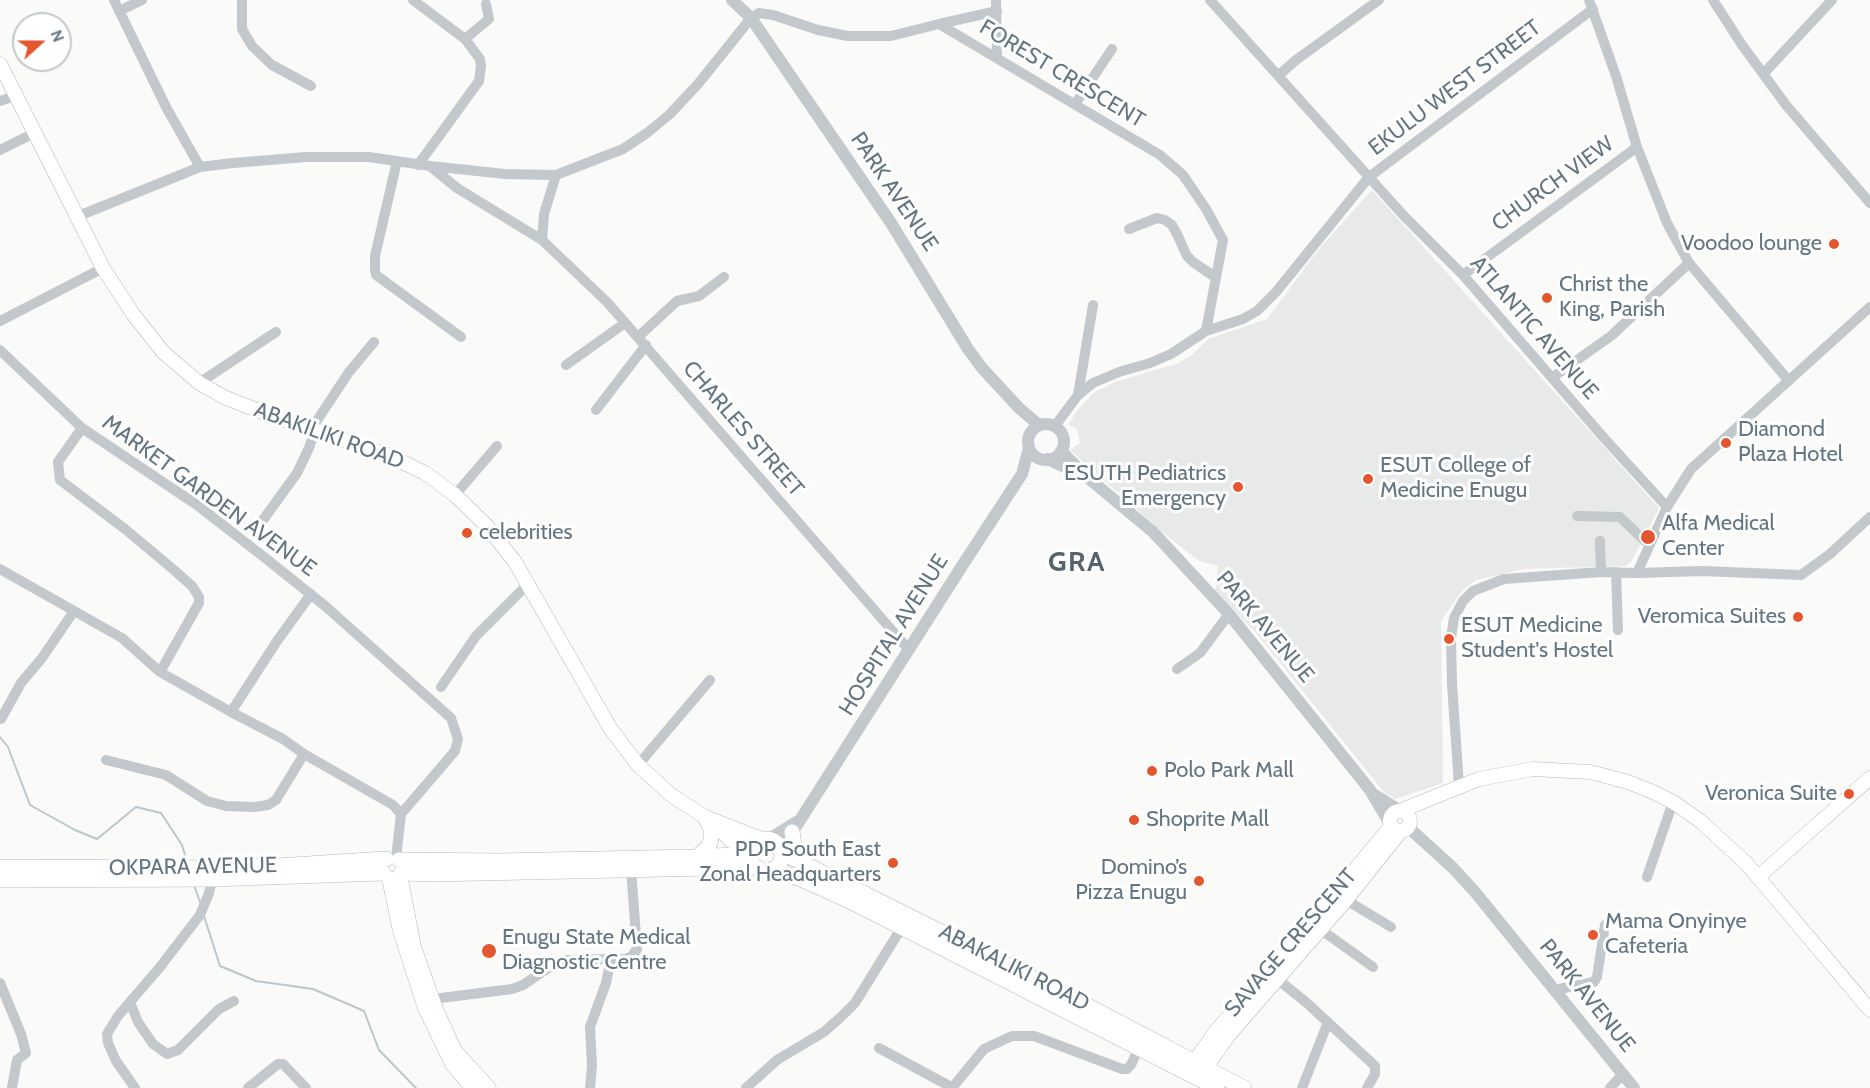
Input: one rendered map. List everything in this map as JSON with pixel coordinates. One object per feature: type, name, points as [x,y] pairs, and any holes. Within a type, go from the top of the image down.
[{"type":"main road","name":"ABAKILIKI ROAD","points":[[0,63],[103,268],[117,292],[150,337],[179,367],[199,383],[249,407],[377,450],[425,473],[455,495],[494,534],[515,562],[610,728],[638,765],[672,795],[707,818]]},
{"type":"main road","points":[[1400,821],[1431,798],[1459,786],[1514,771],[1568,769],[1628,782],[1673,802],[1699,819],[1758,877],[1870,1010]]},
{"type":"main road","points":[[1758,877],[1870,778]]},
{"type":"main road","points":[[707,818],[776,843],[781,851],[781,861],[773,869],[762,871],[752,858],[707,818]]},
{"type":"main road","points":[[697,857],[708,847],[712,836],[707,818]]},
{"type":"main road","name":"SAVAGE CRESCENT","points":[[1196,1071],[1216,1031],[1367,863],[1400,821]]},
{"type":"main road","points":[[792,832],[795,849],[803,861]]},
{"type":"main road","points":[[752,858],[755,843],[765,839]]},
{"type":"main road","name":"ABAKALIKI ROAD","points":[[781,851],[1139,1047],[1244,1088]]},
{"type":"main road","name":"OKPARA AVENUE","points":[[0,880],[198,874],[278,866],[393,868],[433,874],[697,857],[752,858]]},
{"type":"main road","name":"OKPARA AVENUE","points":[[596,864],[631,869],[752,858]]},
{"type":"main road","name":"SAVAGE CRESCENT","points":[[1196,1071],[1346,900],[1367,863]]},
{"type":"main road","name":"OKPARA AVENUE","points":[[0,867],[198,874]]},
{"type":"main road","points":[[393,868],[414,947],[455,1051],[489,1088]]},
{"type":"main road","points":[[393,868],[400,931],[425,1008],[452,1064],[472,1088]]},
{"type":"main road","name":"ABAKALIKI ROAD","points":[[773,869],[801,879],[902,927],[947,941],[1069,996],[1196,1071],[1217,1088]]},
{"type":"street","points":[[114,0],[166,107],[200,167]]},
{"type":"street","points":[[119,11],[142,0]]},
{"type":"street","points":[[242,0],[242,29],[252,46],[272,65],[311,86]]},
{"type":"street","points":[[413,0],[465,39],[480,59],[481,74],[479,81],[418,165]]},
{"type":"street","name":"PARK AVENUE","points":[[732,0],[747,10],[891,223],[968,349],[1035,428]]},
{"type":"street","name":"ATLANTIC AVENUE","points":[[1210,0],[1404,216],[1463,275],[1667,507]]},
{"type":"street","points":[[1279,75],[1296,60],[1379,0]]},
{"type":"street","points":[[1713,0],[1738,40],[1786,105],[1837,167],[1869,199]]},
{"type":"street","points":[[1764,73],[1832,0]]},
{"type":"street","points":[[465,39],[489,19],[486,4]]},
{"type":"street","points":[[1591,4],[1637,147],[1667,223],[1689,263],[1789,381]]},
{"type":"street","name":"EKULU WEST STREET","points":[[1078,394],[1106,377],[1171,354],[1206,331],[1243,319],[1257,311],[1276,292],[1369,177],[1591,4]]},
{"type":"street","points":[[76,217],[200,167],[306,157],[369,157],[418,165],[505,174],[556,175],[613,153],[647,133],[669,114],[698,84],[747,10],[848,36],[891,36],[939,24],[997,5],[997,58]]},
{"type":"street","name":"FOREST CRESCENT","points":[[939,24],[1160,155],[1183,175],[1212,218],[1223,240],[1206,331]]},
{"type":"street","points":[[1075,104],[1113,49]]},
{"type":"street","points":[[0,101],[15,96]]},
{"type":"street","points":[[0,150],[34,133]]},
{"type":"street","name":"CHURCH VIEW","points":[[1463,275],[1637,147]]},
{"type":"street","points":[[397,162],[375,256],[376,274],[461,338]]},
{"type":"street","name":"CHARLES STREET","points":[[430,166],[457,188],[542,240],[608,303],[909,650]]},
{"type":"street","points":[[542,240],[544,214],[556,175]]},
{"type":"street","points":[[1129,229],[1157,218],[1165,220],[1172,225],[1187,256],[1215,277]]},
{"type":"street","points":[[1553,376],[1611,336],[1689,263]]},
{"type":"street","points":[[0,321],[103,268]]},
{"type":"street","points":[[596,410],[642,341],[678,301],[699,296],[724,277]]},
{"type":"street","points":[[1055,426],[1078,394],[1093,305]]},
{"type":"street","points":[[1637,573],[1667,507],[1691,469],[1870,307]]},
{"type":"street","points":[[566,365],[625,323]]},
{"type":"street","points":[[199,383],[276,332]]},
{"type":"street","points":[[260,524],[297,473],[312,439],[312,428],[349,372],[374,342]]},
{"type":"street","name":"MARKET GARDEN AVENUE","points":[[0,350],[82,428],[197,505],[311,594],[451,718],[458,739],[455,751],[401,814]]},
{"type":"street","points":[[1048,424],[1055,426],[1063,437],[1060,451],[1056,456],[1046,459],[1022,474],[1029,448],[1028,439],[1035,428],[1048,424]]},
{"type":"street","points":[[82,428],[58,462],[60,480],[125,529],[174,570],[196,590],[199,597],[199,603],[160,672]]},
{"type":"street","points":[[455,495],[497,446]]},
{"type":"street","points":[[1029,448],[1035,456],[1087,477]]},
{"type":"street","points":[[1060,451],[1087,477]]},
{"type":"street","name":"HOSPITAL AVENUE","points":[[781,851],[1022,474]]},
{"type":"street","name":"PARK AVENUE","points":[[1087,477],[1153,532],[1229,614],[1370,790],[1400,821],[1453,868],[1475,892],[1634,1088]]},
{"type":"street","points":[[1576,516],[1620,516],[1649,545]]},
{"type":"street","points":[[1459,786],[1451,638],[1454,618],[1463,601],[1473,591],[1504,579],[1601,572],[1702,571],[1801,575],[1830,554],[1870,517]]},
{"type":"street","points":[[1600,541],[1601,572]]},
{"type":"street","points":[[0,569],[122,638],[160,672],[283,739],[304,754],[393,805],[401,814],[393,868]]},
{"type":"street","points":[[1616,572],[1618,630]]},
{"type":"street","points":[[441,687],[476,636],[528,584]]},
{"type":"street","points":[[231,712],[311,594]]},
{"type":"street","points":[[1,719],[21,683],[42,658],[74,611]]},
{"type":"street","points":[[1177,669],[1200,653],[1229,614]]},
{"type":"street","points":[[638,765],[710,680]]},
{"type":"street","points":[[106,760],[166,775],[207,801],[226,806],[254,807],[268,805],[276,800],[304,754]]},
{"type":"street","points":[[1647,877],[1673,802]]},
{"type":"street","points":[[765,839],[801,819]]},
{"type":"street","points":[[433,999],[523,986],[551,966],[566,960],[625,959],[632,956],[637,950],[631,869]]},
{"type":"street","points":[[135,1088],[116,1062],[107,1039],[113,1024],[200,914],[209,893],[198,874]]},
{"type":"street","points":[[1346,900],[1391,927]]},
{"type":"street","points":[[1554,990],[1593,982],[1596,978],[1605,925]]},
{"type":"street","points":[[746,1088],[777,1060],[824,1032],[855,1003],[902,927]]},
{"type":"street","points":[[1320,929],[1373,968]]},
{"type":"street","points":[[590,1088],[592,1066],[590,1027],[606,983],[611,959]]},
{"type":"street","points":[[1276,978],[1375,1066],[1375,1074],[1367,1088]]},
{"type":"street","points":[[0,983],[21,1034],[26,1053],[17,1060],[12,1088]]},
{"type":"street","points":[[130,1002],[138,1022],[153,1044],[167,1054],[177,1050],[219,1009],[234,1001]]},
{"type":"street","points":[[1302,1088],[1328,1022]]},
{"type":"street","points":[[879,1048],[952,1088],[984,1049],[1012,1036],[1034,1036],[1122,1069],[1127,1069],[1131,1065],[1139,1047]]},
{"type":"street","points":[[248,1088],[278,1064],[283,1064],[306,1088]]},
{"type":"street","points":[[1610,1088],[1623,1074]]},
{"type":"shaded area","name":"ESUT College of Medicine Enugu","points":[[1372,190],[1659,508],[1631,562],[1626,566],[1524,569],[1476,580],[1462,591],[1441,621],[1443,783],[1395,799],[1384,792],[1256,633],[1215,590],[1218,566],[1199,561],[1161,531],[1070,450],[1080,443],[1077,429],[1069,425],[1076,412],[1093,393],[1115,382],[1179,363],[1192,355],[1208,339],[1267,319],[1319,249]]},
{"type":"waterway","points":[[0,737],[8,747],[30,805],[75,830],[97,839],[136,807],[161,813],[182,845],[187,862]]},
{"type":"waterway","points":[[194,885],[200,902]]},
{"type":"waterway","points":[[204,916],[220,966],[256,981],[313,989],[364,1011],[379,1050],[416,1088]]},
{"type":"place","name":"Voodoo lounge","points":[[1834,244]]},
{"type":"place","name":"Christ the King, Parish","points":[[1547,298]]},
{"type":"place","name":"Diamond Plaza Hotel","points":[[1726,443]]},
{"type":"place","name":"ESUT College of Medicine Enugu","points":[[1368,479]]},
{"type":"place","name":"ESUTH Pediatrics Emergency","points":[[1238,487]]},
{"type":"place","name":"celebrities","points":[[467,533]]},
{"type":"place","name":"Alfa Medical Center","points":[[1648,537]]},
{"type":"place","name":"Veromica Suites","points":[[1798,617]]},
{"type":"place","name":"ESUT Medicine Student's Hostel","points":[[1449,639]]},
{"type":"place","name":"Polo Park Mall","points":[[1152,771]]},
{"type":"place","name":"Veronica Suite","points":[[1849,794]]},
{"type":"place","name":"Shoprite Mall","points":[[1134,820]]},
{"type":"place","name":"PDP South East Zonal Headquarters","points":[[893,863]]},
{"type":"place","name":"Domino’s Pizza Enugu","points":[[1199,881]]},
{"type":"place","name":"Mama Onyinye Cafeteria","points":[[1593,935]]},
{"type":"place","name":"Enugu State Medical Diagnostic Centre","points":[[489,951]]},
{"type":"district","name":"GRA","points":[[1077,563]]}]
